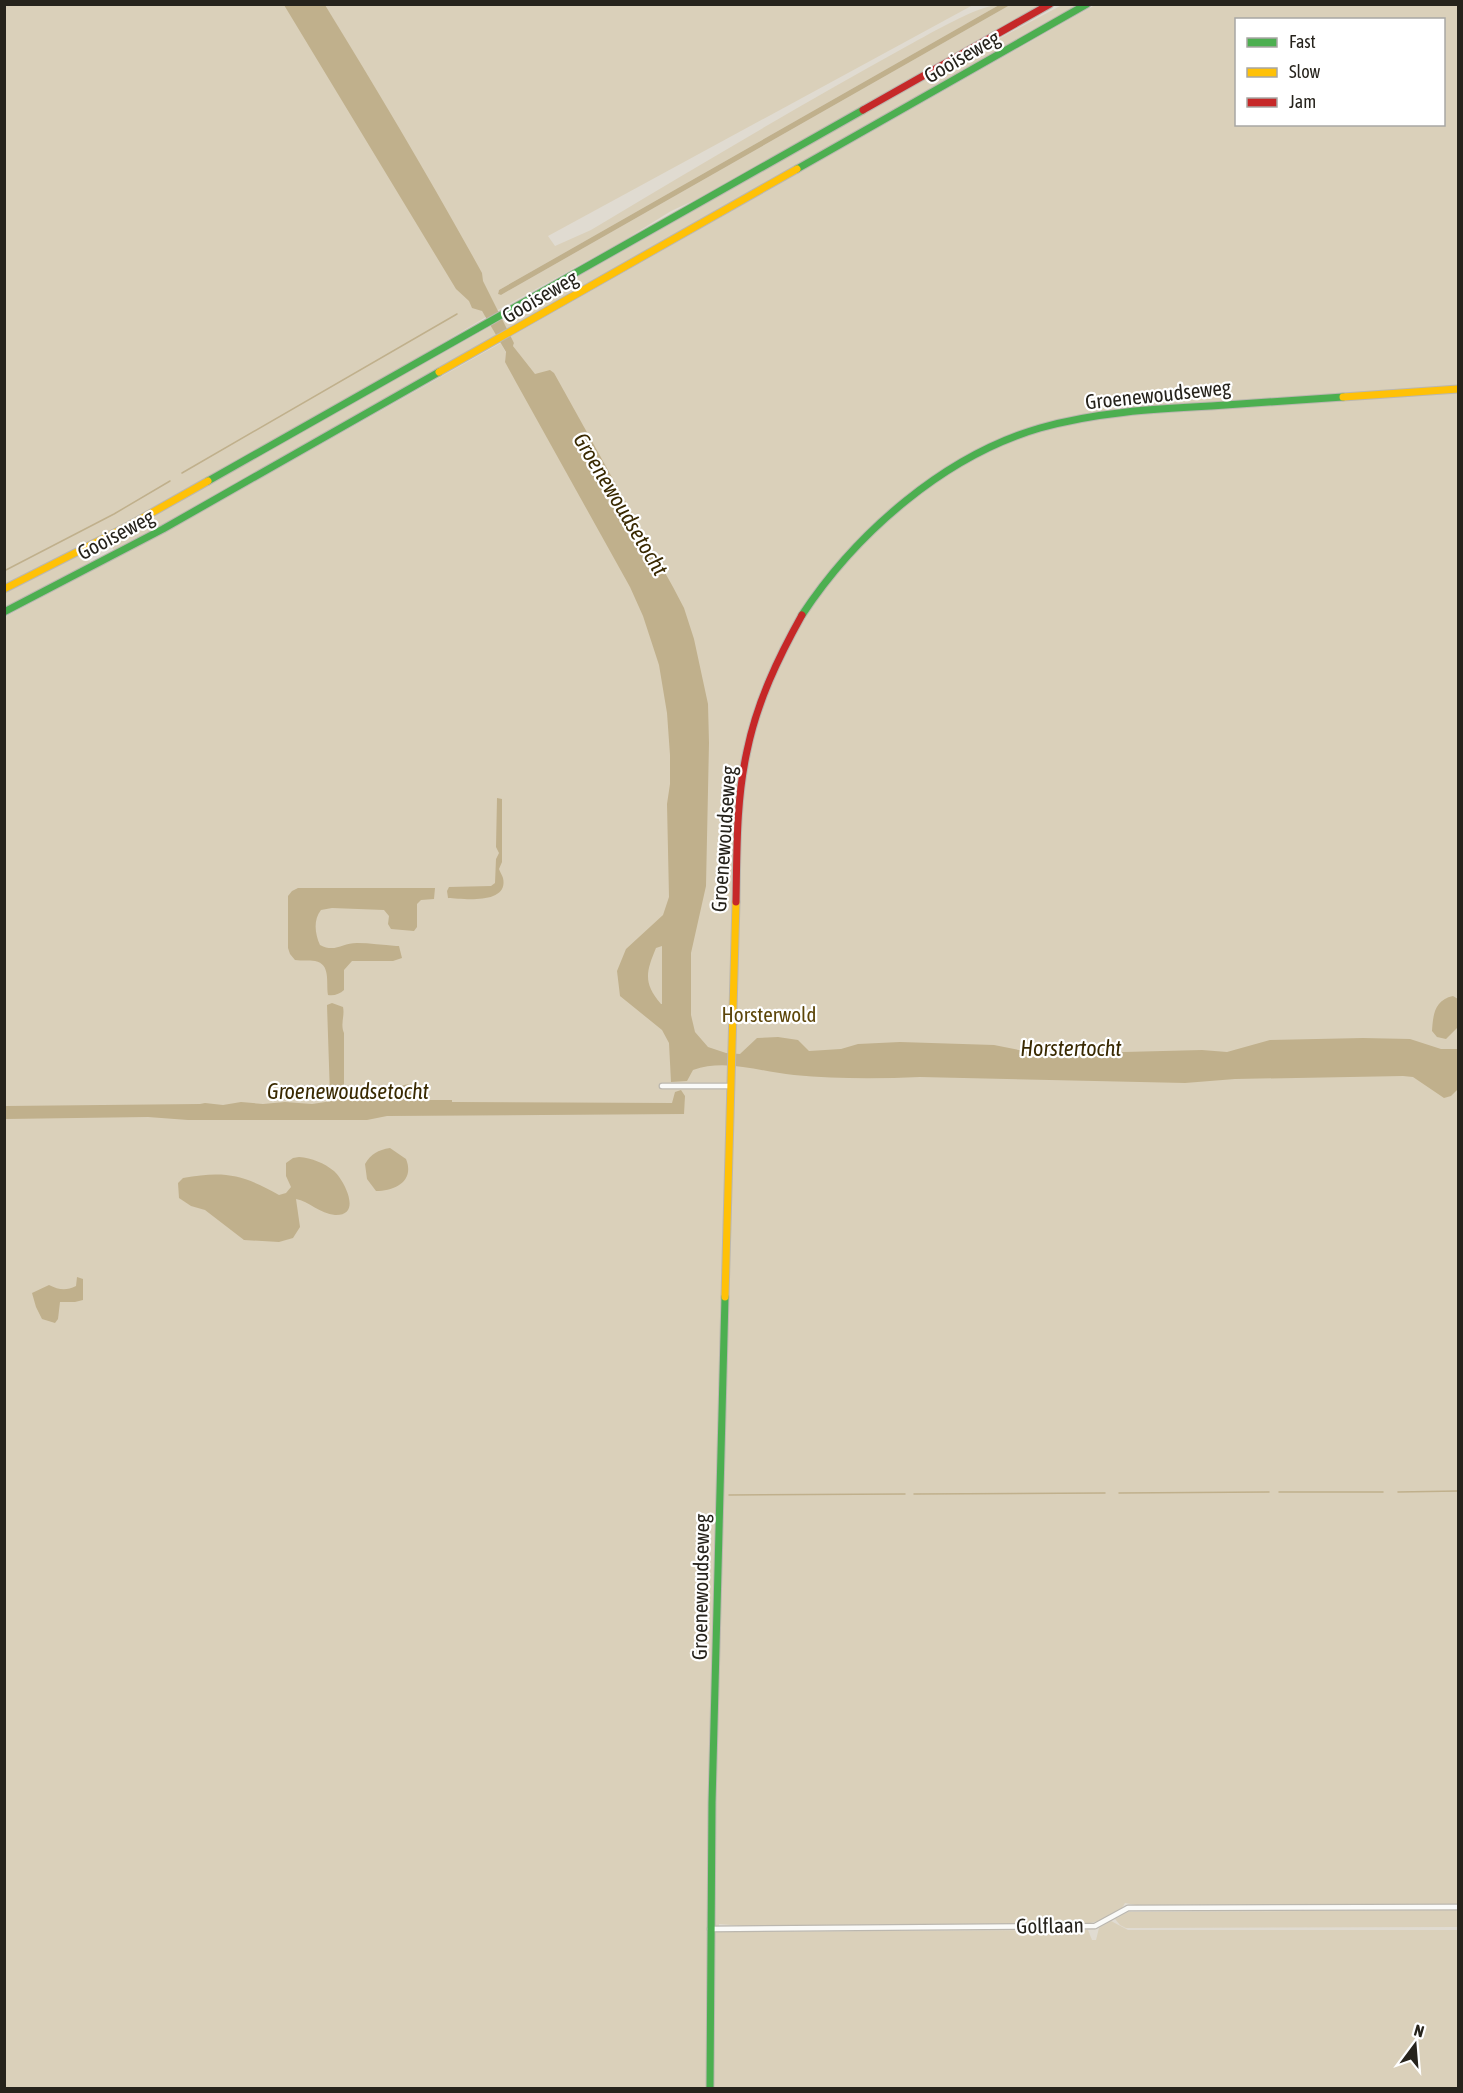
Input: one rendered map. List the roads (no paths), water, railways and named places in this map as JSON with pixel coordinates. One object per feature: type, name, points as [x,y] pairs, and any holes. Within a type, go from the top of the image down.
[{"type":"main road","name":"Gooiseweg","points":[[4,589],[130,525],[1050,4]]},
{"type":"main road","name":"Gooiseweg","points":[[4,612],[163,529],[1087,4]]},
{"type":"main road","name":"Groenewoudseweg","points":[[710,2088],[710,1929],[738,813],[744,763],[764,693],[794,629],[823,584],[873,528],[928,484],[993,447],[1038,429],[1104,414],[1458,389]]},
{"type":"street","points":[[662,1086],[730,1086]]},
{"type":"street","name":"Golflaan","points":[[710,1929],[1095,1926],[1128,1908],[1458,1907]]},
{"type":"water","name":"Groenewoudsetocht","points":[[284,5],[325,5],[482,273],[483,281],[514,343],[513,346],[535,374],[550,370],[554,373],[684,608],[694,639],[708,704],[706,886],[691,953],[691,1015],[695,1032],[708,1047],[726,1053],[740,1054],[757,1038],[778,1037],[798,1040],[809,1051],[841,1049],[858,1044],[900,1042],[994,1045],[1029,1052],[1202,1050],[1227,1052],[1270,1040],[1410,1039],[1441,1049],[1458,1049],[1458,1089],[1451,1096],[1444,1098],[1413,1077],[1403,1076],[1235,1079],[1185,1083],[920,1077],[857,1078],[794,1075],[718,1065],[693,1070],[687,1081],[671,1082],[669,1043],[662,1030],[620,996],[617,971],[626,949],[663,915],[669,897],[667,804],[670,755],[667,713],[659,665],[643,616],[630,587],[505,362],[506,352],[482,311],[472,308],[469,301],[456,289]],"holes":[[[662,946],[662,1004],[651,990],[648,977],[656,948]]]},
{"type":"water","points":[[999,5],[1010,5],[501,295],[498,294],[499,290]]},
{"type":"water","points":[[497,798],[502,799],[502,862],[499,869],[503,878],[503,887],[499,893],[483,899],[448,898],[449,887],[491,886],[495,883],[496,859],[499,853],[496,847]]},
{"type":"water","points":[[298,888],[435,888],[434,899],[421,900],[417,904],[417,927],[414,931],[391,929],[388,924],[389,916],[384,910],[332,908],[321,910],[316,927],[320,945],[330,948],[352,943],[399,946],[402,958],[393,961],[352,961],[344,970],[344,990],[341,993],[328,995],[327,974],[324,966],[315,961],[295,960],[288,948],[288,896]]},
{"type":"water","points":[[1453,996],[1458,999],[1458,1027],[1446,1039],[1437,1037],[1432,1031],[1436,1009],[1442,1001]]},
{"type":"water","points":[[332,1003],[343,1007],[344,1091],[347,1096],[351,1097],[353,1092],[359,1089],[372,1099],[386,1099],[398,1088],[408,1084],[418,1088],[430,1100],[452,1100],[452,1102],[672,1103],[675,1092],[681,1090],[685,1096],[684,1114],[387,1116],[367,1120],[188,1120],[148,1117],[5,1119],[5,1106],[205,1103],[223,1105],[241,1102],[312,1104],[332,1101],[327,1005]]},
{"type":"water","points":[[390,1148],[406,1159],[408,1173],[402,1183],[396,1187],[376,1191],[367,1179],[365,1164],[375,1153]]},
{"type":"water","points":[[299,1157],[318,1161],[334,1171],[346,1189],[350,1204],[348,1210],[343,1214],[335,1215],[296,1199],[300,1227],[293,1238],[279,1242],[244,1240],[205,1210],[191,1206],[179,1198],[178,1183],[183,1178],[210,1175],[232,1176],[254,1182],[279,1195],[286,1193],[291,1187],[286,1176],[286,1163]]},
{"type":"water","points":[[77,1277],[83,1279],[83,1300],[60,1302],[58,1319],[55,1323],[42,1319],[32,1293],[49,1285],[62,1289],[72,1288],[76,1286]]},
{"type":"waterway","points":[[182,473],[457,314]]},
{"type":"waterway","points":[[4,571],[114,514],[170,481]]},
{"type":"waterway","points":[[1398,1492],[1458,1491]]},
{"type":"waterway","points":[[1119,1493],[1269,1492]]},
{"type":"waterway","points":[[1279,1492],[1383,1492]]},
{"type":"waterway","points":[[914,1494],[1105,1493]]},
{"type":"waterway","points":[[729,1495],[905,1494]]},
{"type":"park label","name":"Horsterwold","points":[[769,1015]]},
{"type":"water label","name":"Horstertocht","points":[[1071,1048]]}]
